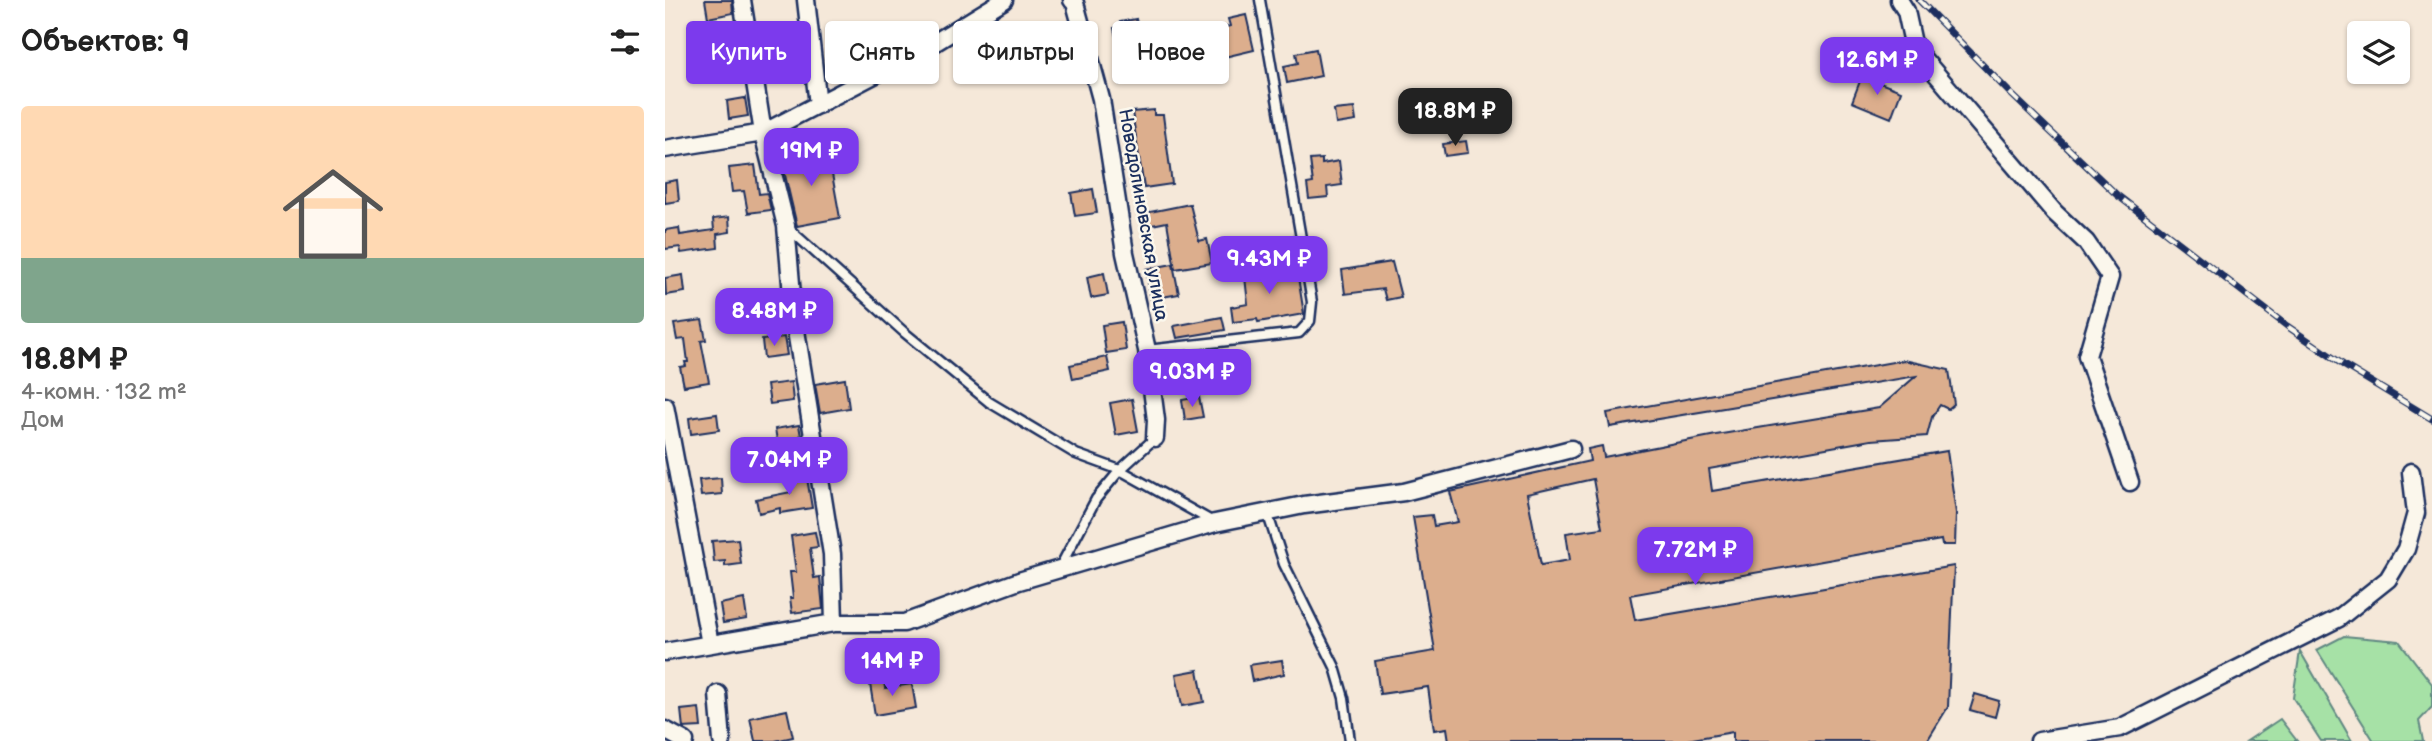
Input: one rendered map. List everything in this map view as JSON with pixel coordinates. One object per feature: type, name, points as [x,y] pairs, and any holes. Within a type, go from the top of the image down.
[{"type":"street","points":[[742,0],[763,133],[786,226],[794,317],[832,554],[834,623]]},
{"type":"street","points":[[806,0],[818,105]]},
{"type":"street","points":[[665,149],[763,133],[926,48],[1004,0]]},
{"type":"street","points":[[1899,0],[1906,11],[1914,48],[2055,213],[2085,242],[2110,278],[2087,356],[2130,482]]},
{"type":"street","name":"Новодолиновская улица","points":[[1073,1],[1101,99],[1125,253],[1147,350],[1156,420],[1155,438]]},
{"type":"street","points":[[665,406],[710,643]]},
{"type":"street","points":[[665,652],[834,623],[904,622],[1059,568],[1215,523],[1304,505],[1404,492],[1571,449]]},
{"type":"street","points":[[2039,741],[2120,728],[2339,618],[2388,579],[2406,549],[2416,513],[2411,472]]},
{"type":"street","points":[[718,694],[722,741]]},
{"type":"street","points":[[665,730],[685,741]]},
{"type":"lane","points":[[1147,350],[1300,334],[1310,321],[1312,302],[1260,0]]},
{"type":"lane","points":[[786,226],[905,333],[989,402],[1076,454],[1119,470],[1215,523]]},
{"type":"lane","points":[[1059,568],[1096,499],[1119,470],[1155,438]]},
{"type":"lane","points":[[1267,512],[1284,564],[1335,667],[1344,698],[1350,741]]},
{"type":"green space","points":[[2344,636],[2399,641],[2432,684],[2432,707],[2419,721],[2423,741],[2374,741],[2317,650]]},
{"type":"green space","points":[[2300,651],[2352,741],[2321,741],[2293,698]]},
{"type":"green space","points":[[2280,719],[2297,741],[2247,741]]},
{"type":"building","points":[[705,0],[732,0],[733,13],[708,18]]},
{"type":"building","points":[[1246,15],[1254,50],[1229,56],[1228,19]]},
{"type":"building","points":[[1316,49],[1321,76],[1287,83],[1284,66],[1298,63],[1296,53]]},
{"type":"building","points":[[1862,76],[1901,91],[1891,118],[1852,102]]},
{"type":"building","points":[[745,98],[748,116],[729,119],[727,101]]},
{"type":"building","points":[[1354,108],[1356,121],[1336,124],[1334,110]]},
{"type":"building","points":[[1154,110],[1154,115],[1163,115],[1172,184],[1144,188],[1132,112]]},
{"type":"building","points":[[1466,141],[1468,153],[1445,156],[1443,144]]},
{"type":"building","points":[[828,152],[840,218],[797,226],[781,158]]},
{"type":"building","points":[[1322,159],[1322,164],[1339,161],[1342,185],[1327,187],[1328,197],[1309,199],[1307,184],[1313,183],[1310,160]]},
{"type":"building","points":[[755,165],[759,194],[767,193],[771,210],[748,213],[744,191],[732,192],[729,168]]},
{"type":"building","points":[[677,180],[679,201],[665,203],[665,182]]},
{"type":"building","points":[[1093,189],[1097,213],[1075,216],[1071,193]]},
{"type":"building","points":[[1190,204],[1199,241],[1207,239],[1212,263],[1175,269],[1167,222],[1147,226],[1145,213]]},
{"type":"building","points":[[729,217],[730,232],[717,234],[718,248],[681,253],[680,247],[665,249],[665,230],[679,228],[680,235],[714,230],[713,219]]},
{"type":"building","points":[[1255,258],[1258,279],[1297,271],[1304,314],[1258,322],[1257,319],[1233,322],[1231,307],[1248,304],[1243,259]]},
{"type":"building","points":[[1392,262],[1401,297],[1386,300],[1383,289],[1345,294],[1342,270]]},
{"type":"building","points":[[1173,264],[1179,294],[1151,299],[1146,269]]},
{"type":"building","points":[[1104,273],[1108,295],[1091,298],[1087,277]]},
{"type":"building","points":[[683,275],[685,292],[666,295],[665,278]]},
{"type":"building","points":[[1222,317],[1225,330],[1177,338],[1174,326]]},
{"type":"building","points":[[702,320],[706,340],[701,341],[709,382],[684,386],[680,367],[686,366],[685,362],[688,362],[685,339],[677,340],[674,324]]},
{"type":"building","points":[[1122,322],[1126,350],[1106,353],[1102,325]]},
{"type":"building","points":[[784,337],[787,355],[764,358],[762,340]]},
{"type":"building","points":[[1107,357],[1110,371],[1073,379],[1070,365]]},
{"type":"building","points":[[1904,360],[1949,370],[1954,404],[1948,409],[1940,405],[1932,417],[1927,436],[1871,440],[1709,469],[1712,491],[1947,451],[1956,513],[1955,545],[1942,545],[1941,540],[1630,595],[1635,620],[1954,566],[1948,707],[1927,741],[1733,741],[1733,732],[1681,741],[1449,741],[1447,728],[1434,730],[1428,687],[1380,694],[1375,661],[1435,651],[1413,517],[1432,515],[1434,526],[1458,522],[1450,492],[1590,461],[1588,449],[1602,446],[1604,457],[1879,408],[1916,376],[1610,427],[1607,413]],"holes":[[[1593,479],[1602,528],[1566,533],[1570,560],[1541,565],[1527,494]]]},
{"type":"building","points":[[845,379],[849,408],[820,413],[815,384]]},
{"type":"building","points":[[791,382],[793,401],[770,404],[767,385]]},
{"type":"building","points":[[1199,397],[1203,417],[1185,420],[1182,400]]},
{"type":"building","points":[[1132,399],[1138,431],[1116,435],[1110,403]]},
{"type":"building","points":[[717,414],[719,430],[691,434],[689,418]]},
{"type":"building","points":[[799,425],[802,442],[778,446],[775,429]]},
{"type":"building","points":[[806,472],[812,508],[780,513],[780,508],[759,513],[756,499],[791,492],[788,474]]},
{"type":"building","points":[[721,478],[722,494],[701,496],[699,480]]},
{"type":"building","points":[[815,532],[818,547],[810,548],[814,578],[820,577],[823,609],[792,613],[790,572],[796,572],[791,536]]},
{"type":"building","points":[[738,539],[741,564],[725,566],[725,561],[714,562],[712,541]]},
{"type":"building","points":[[744,599],[747,619],[723,623],[720,604]]},
{"type":"building","points":[[1282,660],[1284,674],[1252,681],[1249,665]]},
{"type":"building","points":[[1198,670],[1204,702],[1182,706],[1176,674]]},
{"type":"building","points":[[884,681],[885,688],[912,684],[916,708],[875,715],[870,684]]},
{"type":"building","points":[[1975,694],[1999,701],[1995,717],[1970,710]]},
{"type":"building","points":[[699,708],[701,727],[683,728],[681,710]]},
{"type":"building","points":[[787,710],[793,737],[755,741],[750,718]]},
{"type":"railway","points":[[1919,0],[2009,92],[2117,195],[2287,326],[2345,366],[2432,419]]}]
